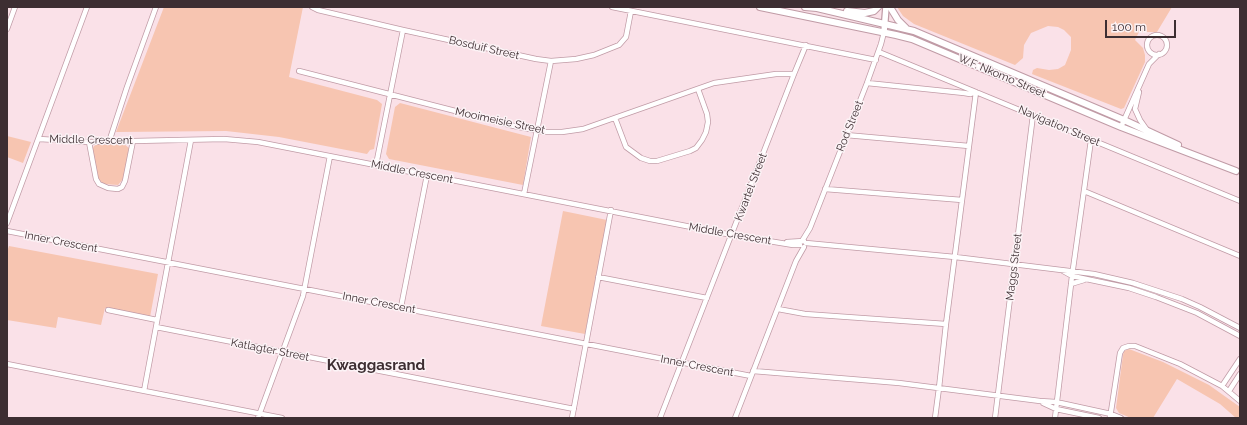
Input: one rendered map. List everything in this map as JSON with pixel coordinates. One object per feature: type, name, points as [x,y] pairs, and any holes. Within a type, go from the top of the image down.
[{"type":"main road","name":"W.F. Nkomo Street","points":[[760,7],[912,39],[1121,127],[1238,172]]},
{"type":"main road","name":"W.F. Nkomo Street","points":[[805,7],[817,8],[885,23],[929,37],[1147,130],[1238,172]]},
{"type":"main road","points":[[817,8],[865,13],[874,11],[878,7]]},
{"type":"main road","points":[[890,7],[898,20],[909,30]]},
{"type":"street","points":[[7,29],[15,7]]},
{"type":"street","points":[[7,223],[87,7]]},
{"type":"street","points":[[109,142],[156,7]]},
{"type":"street","name":"Bosduif Street","points":[[312,7],[318,10],[403,30],[551,61],[576,59],[594,55],[620,45],[626,36],[631,11]]},
{"type":"street","points":[[612,7],[876,60]]},
{"type":"street","name":"Rod Street","points":[[735,418],[879,52],[884,32],[886,7]]},
{"type":"street","points":[[376,165],[403,30]]},
{"type":"street","points":[[1121,127],[1149,64],[1159,54],[1164,52],[1166,46],[1165,40],[1161,36],[1154,36],[1149,40],[1147,46],[1149,51],[1149,64]]},
{"type":"street","name":"Kwartel Street","points":[[660,418],[806,45]]},
{"type":"street","points":[[1149,51],[1153,54],[1159,54]]},
{"type":"street","name":"Navigation Street","points":[[879,52],[1240,201]]},
{"type":"street","points":[[524,194],[551,61]]},
{"type":"street","name":"Mooimeisie Street","points":[[298,71],[536,131],[562,132],[582,129],[722,82],[776,74],[794,74]]},
{"type":"street","points":[[1145,73],[1135,109],[1147,130]]},
{"type":"street","points":[[867,83],[970,94],[976,92],[946,324],[940,388],[935,418]]},
{"type":"street","points":[[615,118],[626,147],[641,158],[650,161],[657,161],[690,151],[696,148],[702,140],[706,132],[708,122],[707,114],[698,89]]},
{"type":"street","name":"Maggs Street","points":[[995,418],[1033,115]]},
{"type":"street","points":[[846,135],[969,146]]},
{"type":"street","name":"Middle Crescent","points":[[39,139],[89,142],[241,140],[611,210],[732,235],[782,243],[955,257],[1014,264],[1134,283],[1200,307],[1240,328]]},
{"type":"street","points":[[144,391],[191,140]]},
{"type":"street","points":[[1055,418],[1072,273],[1091,140]]},
{"type":"street","points":[[89,142],[96,179],[99,184],[108,188],[118,189],[122,187],[125,181],[133,141]]},
{"type":"street","points":[[259,416],[304,289],[330,156]]},
{"type":"street","points":[[401,307],[427,175]]},
{"type":"street","points":[[825,189],[962,200]]},
{"type":"street","points":[[1084,191],[1240,256]]},
{"type":"street","points":[[572,418],[611,210]]},
{"type":"street","name":"Inner Crescent","points":[[7,231],[682,363],[752,374],[940,388],[1040,402],[1056,402],[1121,418]]},
{"type":"street","name":"Middle Crescent","points":[[1072,273],[1086,279],[1129,288],[1156,297],[1197,313],[1240,336]]},
{"type":"street","points":[[598,277],[707,298]]},
{"type":"street","points":[[1071,284],[1086,279]]},
{"type":"street","points":[[778,309],[801,314],[946,324]]},
{"type":"street","points":[[108,310],[157,320]]},
{"type":"street","name":"Katlagter Street","points":[[156,327],[282,353],[574,409]]},
{"type":"street","points":[[1110,416],[1119,356],[1123,348],[1129,346],[1135,346],[1167,359],[1222,386],[1240,401]]},
{"type":"street","points":[[1222,386],[1240,359]]},
{"type":"street","points":[[7,364],[144,391],[259,416],[282,418]]},
{"type":"street","points":[[1229,391],[1240,374]]},
{"type":"street","name":"Inner Crescent","points":[[1040,402],[1056,409],[1099,418]]},
{"type":"shaded area","points":[[164,7],[303,7],[289,77],[377,100],[382,104],[374,149],[370,150],[367,154],[279,137],[226,131],[116,132]]},
{"type":"shaded area","points":[[897,7],[1172,7],[1157,32],[1139,32],[1135,40],[1143,48],[1145,62],[1124,108],[1121,109],[1032,74],[1033,70],[1037,68],[1049,70],[1058,69],[1065,65],[1071,50],[1071,37],[1064,30],[1058,27],[1048,26],[1031,33],[1024,45],[1023,58],[1015,65],[914,24],[903,16]]},
{"type":"shaded area","points":[[400,103],[531,137],[523,185],[389,159],[386,154],[395,107]]},
{"type":"shaded area","points":[[7,136],[31,142],[23,163],[7,157]]},
{"type":"shaded area","points":[[98,144],[124,144],[129,148],[123,179],[118,185],[104,184],[99,182],[97,178],[92,150],[94,146]]},
{"type":"shaded area","points":[[563,211],[607,220],[585,334],[541,326]]},
{"type":"shaded area","points":[[9,246],[158,274],[150,317],[105,308],[101,325],[58,317],[56,328],[7,320],[7,252]]},
{"type":"shaded area","points":[[1129,349],[1163,362],[1209,385],[1240,407],[1240,418],[1236,418],[1220,404],[1177,379],[1153,418],[1131,418],[1119,413],[1116,408],[1123,355],[1124,351]]},
{"type":"district","name":"Kwaggasrand","points":[[376,365]]}]
